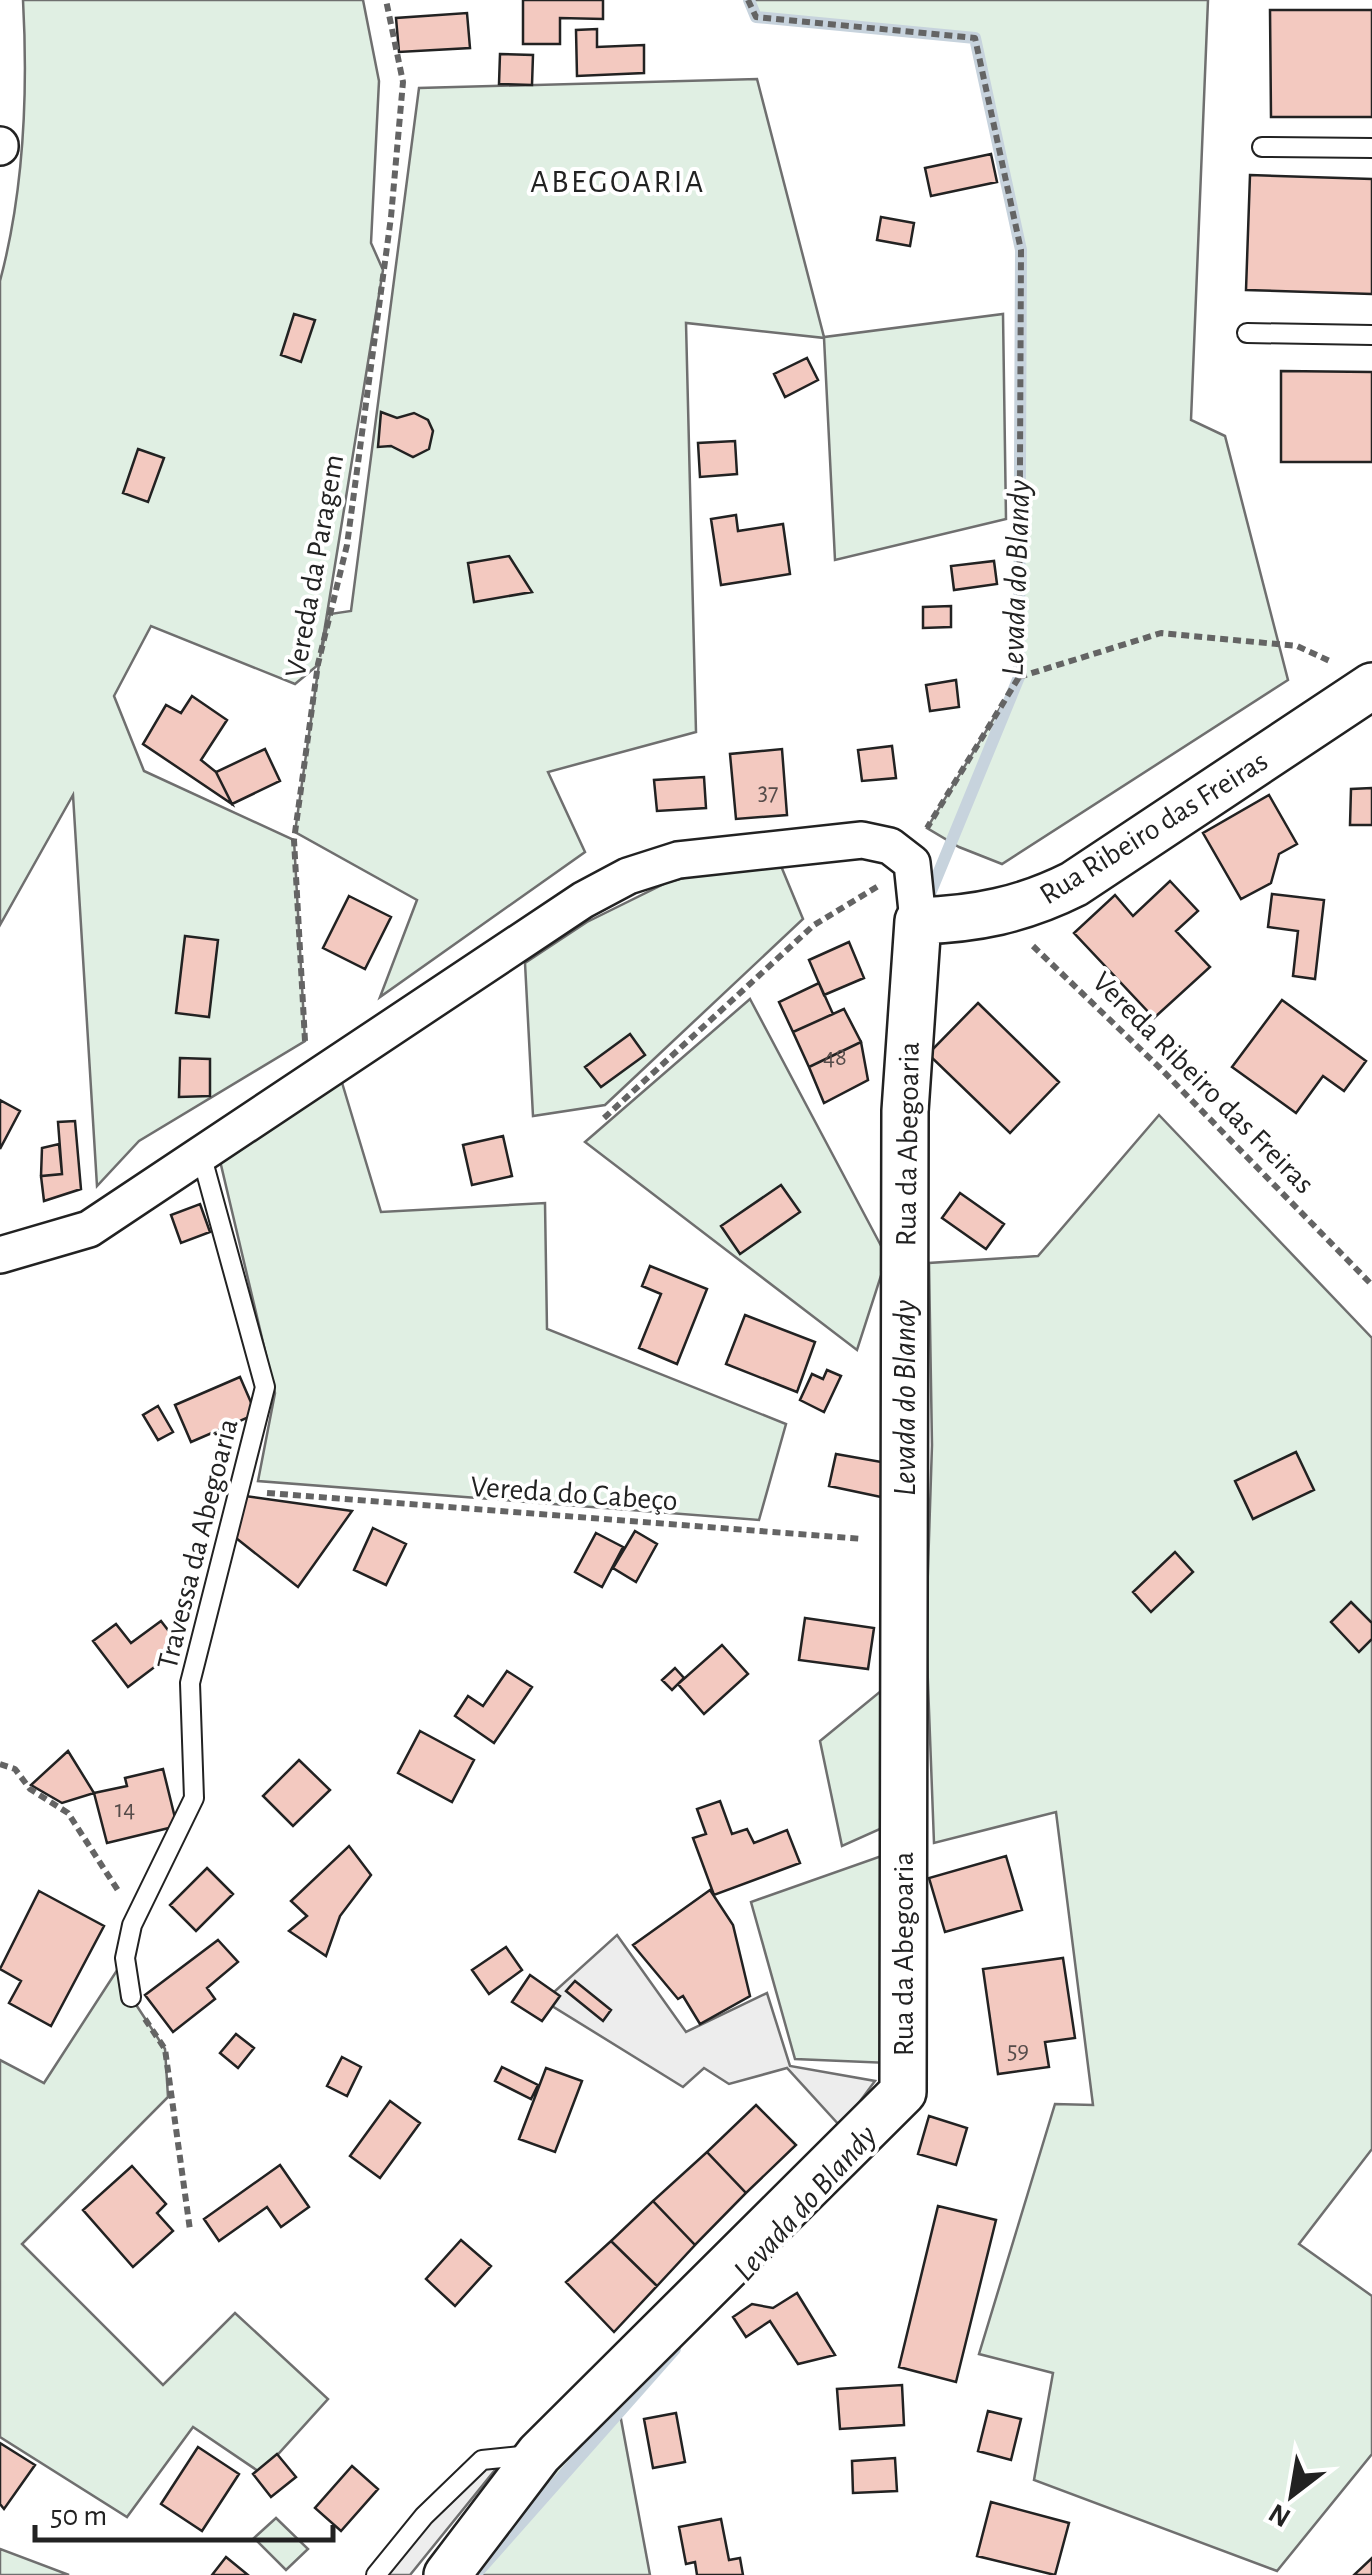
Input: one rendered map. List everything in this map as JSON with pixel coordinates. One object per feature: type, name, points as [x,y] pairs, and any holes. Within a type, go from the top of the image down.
[{"type":"street","name":"Rua Ribeiro das Freiras","points":[[918,922],[1000,914],[1032,906],[1074,884],[1357,677]]},
{"type":"street","points":[[0,1255],[90,1229],[583,900],[628,876],[678,860],[862,840],[890,846],[912,863]]},
{"type":"street","name":"Rua da Abegoaria","points":[[447,2575],[539,2454],[903,2092],[906,1111],[918,922],[912,863]]},
{"type":"lane","points":[[1262,147],[1372,148]]},
{"type":"lane","points":[[1246,333],[1372,334]]},
{"type":"lane","name":"Travessa da Abegoaria","points":[[131,1997],[124,1958],[132,1925],[194,1798],[190,1683],[264,1387],[201,1154]]},
{"type":"lane","points":[[376,2575],[424,2516],[482,2460],[539,2454]]},
{"type":"path","name":"Vereda da Paragem","points":[[306,1082],[294,840],[318,664],[347,545],[391,217],[402,82],[386,0]]},
{"type":"path","points":[[604,1118],[814,926],[912,863],[928,828],[1019,677],[1021,250],[975,38],[756,16],[748,0]]},
{"type":"path","points":[[1019,677],[1161,633],[1297,646],[1357,677]]},
{"type":"path","name":"Vereda Ribeiro das Freiras","points":[[1000,914],[1160,1068],[1372,1285]]},
{"type":"path","name":"Vereda do Cabeço","points":[[241,1490],[904,1542]]},
{"type":"path","points":[[0,1764],[15,1769],[30,1789],[68,1813],[124,1900],[132,1925]]},
{"type":"path","points":[[131,1997],[165,2049],[190,2230]]},
{"type":"green space","points":[[23,0],[363,0],[379,81],[371,243],[383,270],[320,657],[330,614],[351,611],[419,88],[757,79],[824,337],[1003,314],[1006,519],[835,560],[824,338],[686,323],[696,732],[548,772],[585,852],[380,997],[417,900],[295,832],[319,664],[295,684],[151,626],[114,696],[144,771],[294,840],[305,1041],[139,1141],[97,1186],[73,795],[0,925],[0,281],[14,212],[22,141]]},
{"type":"green space","points":[[748,0],[1208,0],[1191,420],[1225,436],[1288,680],[1002,864],[959,847],[927,828],[1019,677],[1021,250],[975,38],[756,17]]},
{"type":"green space","points":[[776,854],[803,919],[605,1105],[533,1116],[525,963],[587,922],[668,882]]},
{"type":"green space","points":[[750,999],[887,1257],[857,1350],[585,1142]]},
{"type":"green space","points":[[340,1076],[381,1212],[545,1203],[547,1329],[786,1424],[759,1520],[258,1481],[275,1393],[217,1148]]},
{"type":"green space","points":[[1159,1115],[1372,1338],[1372,2149],[1299,2244],[1372,2296],[1372,2454],[1277,2571],[1034,2480],[1053,2373],[979,2354],[1055,2104],[1093,2105],[1056,1812],[934,1843],[926,1631],[932,1445],[929,1263],[1038,1256]]},
{"type":"green space","points":[[887,1686],[889,1825],[842,1846],[820,1741]]},
{"type":"green space","points":[[890,1853],[889,2063],[795,2059],[751,1902]]},
{"type":"green space","points":[[125,1958],[131,1997],[165,2049],[168,2097],[22,2244],[163,2385],[235,2313],[328,2399],[261,2473],[193,2427],[127,2517],[0,2437],[0,2060],[44,2083]]},
{"type":"green space","points":[[615,2387],[650,2575],[458,2575]]},
{"type":"green space","points":[[276,2518],[308,2549],[286,2570],[254,2538]]},
{"type":"green space","points":[[0,2549],[69,2575],[0,2575]]},
{"type":"shaded area","points":[[617,1935],[686,2032],[767,1993],[790,2066],[875,2081],[841,2127],[787,2068],[729,2084],[704,2068],[683,2087],[544,2001]]},
{"type":"shaded area","points":[[477,2460],[503,2460],[410,2575],[382,2575]]},
{"type":"building","points":[[523,0],[603,0],[603,19],[560,18],[560,44],[523,44]]},
{"type":"building","points":[[1270,10],[1372,10],[1372,117],[1271,117]]},
{"type":"building","points":[[467,13],[470,48],[399,52],[396,18]]},
{"type":"building","points":[[597,29],[597,47],[644,45],[644,73],[577,76],[576,30]]},
{"type":"building","points":[[500,54],[533,55],[532,85],[499,84]]},
{"type":"building","points":[[991,154],[997,182],[931,196],[925,168]]},
{"type":"building","points":[[1250,175],[1372,179],[1372,294],[1246,290]]},
{"type":"building","points":[[881,217],[914,223],[910,246],[877,240]]},
{"type":"building","points":[[294,314],[315,320],[301,362],[281,355]]},
{"type":"building","points":[[807,358],[818,380],[785,397],[774,374]]},
{"type":"building","points":[[1281,371],[1372,372],[1372,462],[1281,462]]},
{"type":"building","points":[[381,412],[397,418],[414,413],[428,420],[433,431],[429,449],[413,457],[391,446],[378,447]]},
{"type":"building","points":[[735,441],[737,474],[700,477],[698,443]]},
{"type":"building","points":[[138,449],[164,458],[148,502],[123,493]]},
{"type":"building","points":[[736,515],[738,531],[783,524],[790,574],[721,585],[711,519]]},
{"type":"building","points":[[509,556],[532,592],[474,602],[468,563]]},
{"type":"building","points":[[994,561],[997,584],[954,590],[951,566]]},
{"type":"building","points":[[951,606],[951,627],[923,628],[923,607]]},
{"type":"building","points":[[956,680],[959,707],[930,711],[926,685]]},
{"type":"building","points":[[192,696],[227,720],[201,760],[216,772],[232,804],[143,744],[166,705],[181,713]]},
{"type":"building","points":[[892,746],[896,778],[862,781],[858,750]]},
{"type":"building","points":[[265,749],[280,781],[232,804],[216,772]]},
{"type":"building","points":[[782,749],[787,815],[736,819],[730,754]]},
{"type":"building","points":[[704,777],[706,808],[657,811],[654,780]]},
{"type":"building","points":[[1372,788],[1372,825],[1350,825],[1351,789]]},
{"type":"building","points":[[1269,795],[1297,844],[1279,854],[1271,883],[1241,899],[1203,833]]},
{"type":"building","points":[[1170,881],[1198,911],[1176,931],[1210,967],[1154,1018],[1074,933],[1115,895],[1133,916]]},
{"type":"building","points":[[1272,894],[1324,900],[1315,979],[1293,976],[1298,931],[1268,927]]},
{"type":"building","points":[[349,896],[391,917],[365,969],[323,948]]},
{"type":"building","points":[[185,936],[218,940],[209,1017],[176,1013]]},
{"type":"building","points":[[849,942],[864,978],[824,995],[809,960]]},
{"type":"building","points":[[819,983],[833,1014],[793,1032],[779,1002]]},
{"type":"building","points":[[1282,1000],[1366,1061],[1344,1091],[1323,1076],[1296,1113],[1232,1067]]},
{"type":"building","points":[[978,1003],[1059,1082],[1010,1133],[928,1054]]},
{"type":"building","points":[[844,1009],[861,1042],[809,1067],[793,1032]]},
{"type":"building","points":[[630,1034],[645,1055],[601,1087],[585,1067]]},
{"type":"building","points":[[861,1042],[868,1080],[824,1103],[809,1067]]},
{"type":"building","points":[[180,1058],[210,1059],[210,1096],[179,1097]]},
{"type":"building","points":[[0,1100],[20,1111],[0,1149]]},
{"type":"building","points":[[75,1121],[81,1189],[44,1201],[41,1176],[62,1174],[58,1122]]},
{"type":"building","points":[[503,1136],[512,1176],[472,1185],[463,1145]]},
{"type":"building","points":[[59,1144],[62,1174],[41,1176],[42,1148]]},
{"type":"building","points":[[781,1185],[800,1212],[740,1254],[721,1226]]},
{"type":"building","points":[[960,1193],[1004,1224],[986,1249],[942,1218]]},
{"type":"building","points":[[200,1204],[210,1232],[181,1243],[171,1215]]},
{"type":"building","points":[[650,1266],[707,1289],[677,1364],[639,1348],[661,1294],[642,1286]]},
{"type":"building","points":[[745,1315],[815,1342],[797,1392],[726,1364]]},
{"type":"building","points":[[827,1370],[841,1376],[824,1412],[800,1400],[812,1374],[823,1379]]},
{"type":"building","points":[[240,1377],[256,1414],[191,1442],[175,1405]]},
{"type":"building","points":[[158,1406],[173,1432],[158,1440],[143,1415]]},
{"type":"building","points":[[1296,1452],[1314,1490],[1253,1519],[1235,1481]]},
{"type":"building","points":[[836,1454],[887,1463],[881,1497],[829,1486]]},
{"type":"building","points":[[245,1496],[352,1511],[298,1587],[236,1538]]},
{"type":"building","points":[[373,1528],[406,1544],[386,1585],[354,1570]]},
{"type":"building","points":[[635,1531],[657,1544],[636,1582],[613,1568]]},
{"type":"building","points":[[596,1533],[623,1547],[602,1587],[575,1572]]},
{"type":"building","points":[[1175,1552],[1193,1572],[1151,1612],[1133,1592]]},
{"type":"building","points":[[1351,1602],[1372,1623],[1372,1639],[1359,1652],[1331,1622]]},
{"type":"building","points":[[805,1618],[874,1628],[868,1669],[799,1660]]},
{"type":"building","points":[[161,1621],[181,1647],[128,1687],[93,1641],[116,1624],[131,1643]]},
{"type":"building","points":[[722,1645],[748,1674],[704,1714],[678,1684]]},
{"type":"building","points":[[675,1668],[684,1678],[672,1690],[662,1680]]},
{"type":"building","points":[[507,1671],[532,1687],[494,1743],[455,1716],[468,1696],[483,1706]]},
{"type":"building","points":[[420,1731],[474,1760],[452,1802],[398,1773]]},
{"type":"building","points":[[68,1751],[94,1793],[62,1803],[31,1785]]},
{"type":"building","points":[[299,1760],[330,1790],[293,1826],[263,1796]]},
{"type":"building","points":[[163,1769],[177,1826],[107,1843],[94,1793],[127,1786],[125,1778]]},
{"type":"building","points":[[720,1801],[732,1834],[747,1829],[754,1843],[787,1830],[800,1863],[714,1895],[693,1838],[706,1834],[697,1809]]},
{"type":"building","points":[[349,1846],[371,1875],[340,1916],[326,1956],[289,1931],[307,1916],[291,1901]]},
{"type":"building","points":[[1006,1856],[1022,1910],[945,1932],[929,1878]]},
{"type":"building","points":[[207,1868],[233,1894],[196,1931],[170,1905]]},
{"type":"building","points":[[710,1890],[733,1925],[750,1996],[700,2024],[683,1996],[678,1999],[633,1945]]},
{"type":"building","points":[[39,1891],[104,1926],[51,2026],[9,2003],[21,1981],[0,1969]]},
{"type":"building","points":[[218,1940],[238,1962],[207,1988],[215,1999],[173,2032],[145,1995]]},
{"type":"building","points":[[506,1947],[522,1970],[489,1994],[472,1970]]},
{"type":"building","points":[[1063,1958],[1075,2038],[1045,2042],[1049,2067],[998,2074],[983,1969]]},
{"type":"building","points":[[530,1975],[560,1996],[542,2021],[512,2002]]},
{"type":"building","points":[[575,1981],[611,2010],[603,2021],[566,1991]]},
{"type":"building","points":[[236,2034],[254,2048],[238,2068],[220,2053]]},
{"type":"building","points":[[342,2057],[361,2067],[347,2096],[327,2086]]},
{"type":"building","points":[[502,2067],[538,2085],[531,2099],[495,2081]]},
{"type":"building","points":[[546,2068],[582,2081],[555,2152],[519,2139]]},
{"type":"building","points":[[390,2101],[420,2123],[380,2178],[350,2156]]},
{"type":"building","points":[[756,2105],[796,2145],[746,2193],[707,2152]]},
{"type":"building","points":[[929,2116],[967,2128],[956,2165],[918,2154]]},
{"type":"building","points":[[707,2152],[746,2193],[695,2245],[653,2201]]},
{"type":"building","points":[[280,2165],[309,2207],[281,2227],[267,2207],[219,2241],[204,2219]]},
{"type":"building","points":[[132,2166],[166,2204],[157,2213],[173,2231],[133,2267],[83,2210]]},
{"type":"building","points":[[653,2201],[695,2245],[657,2286],[611,2241]]},
{"type":"building","points":[[938,2206],[996,2220],[956,2382],[899,2367]]},
{"type":"building","points":[[461,2240],[491,2266],[455,2306],[426,2279]]},
{"type":"building","points":[[611,2241],[657,2286],[614,2332],[566,2282]]},
{"type":"building","points":[[797,2293],[835,2355],[798,2364],[770,2321],[746,2337],[733,2317],[752,2304],[773,2308]]},
{"type":"building","points":[[902,2385],[904,2425],[840,2429],[837,2389]]},
{"type":"building","points":[[988,2411],[1021,2419],[1011,2460],[978,2451]]},
{"type":"building","points":[[676,2413],[685,2462],[653,2468],[644,2419]]},
{"type":"building","points":[[0,2443],[35,2465],[4,2509],[0,2504]]},
{"type":"building","points":[[198,2447],[239,2474],[202,2531],[161,2504]]},
{"type":"building","points":[[277,2454],[296,2477],[271,2497],[253,2474]]},
{"type":"building","points":[[895,2458],[897,2491],[853,2493],[852,2461]]},
{"type":"building","points":[[352,2466],[378,2489],[341,2531],[315,2508]]},
{"type":"building","points":[[991,2502],[1069,2523],[1055,2575],[977,2556]]},
{"type":"building","points":[[721,2519],[729,2560],[740,2558],[743,2575],[697,2575],[695,2562],[686,2564],[679,2527]]},
{"type":"building","points":[[226,2557],[248,2575],[212,2575]]},
{"type":"building","points":[[1372,2558],[1372,2575],[1354,2575]]},
{"type":"waterway","name":"Levada do Blandy","points":[[749,0],[756,17],[975,38],[1021,250],[1019,677],[927,901]]},
{"type":"waterway","name":"Levada do Blandy","points":[[475,2575],[675,2349]]},
{"type":"district","name":"ABEGOARIA","points":[[618,182]]}]
